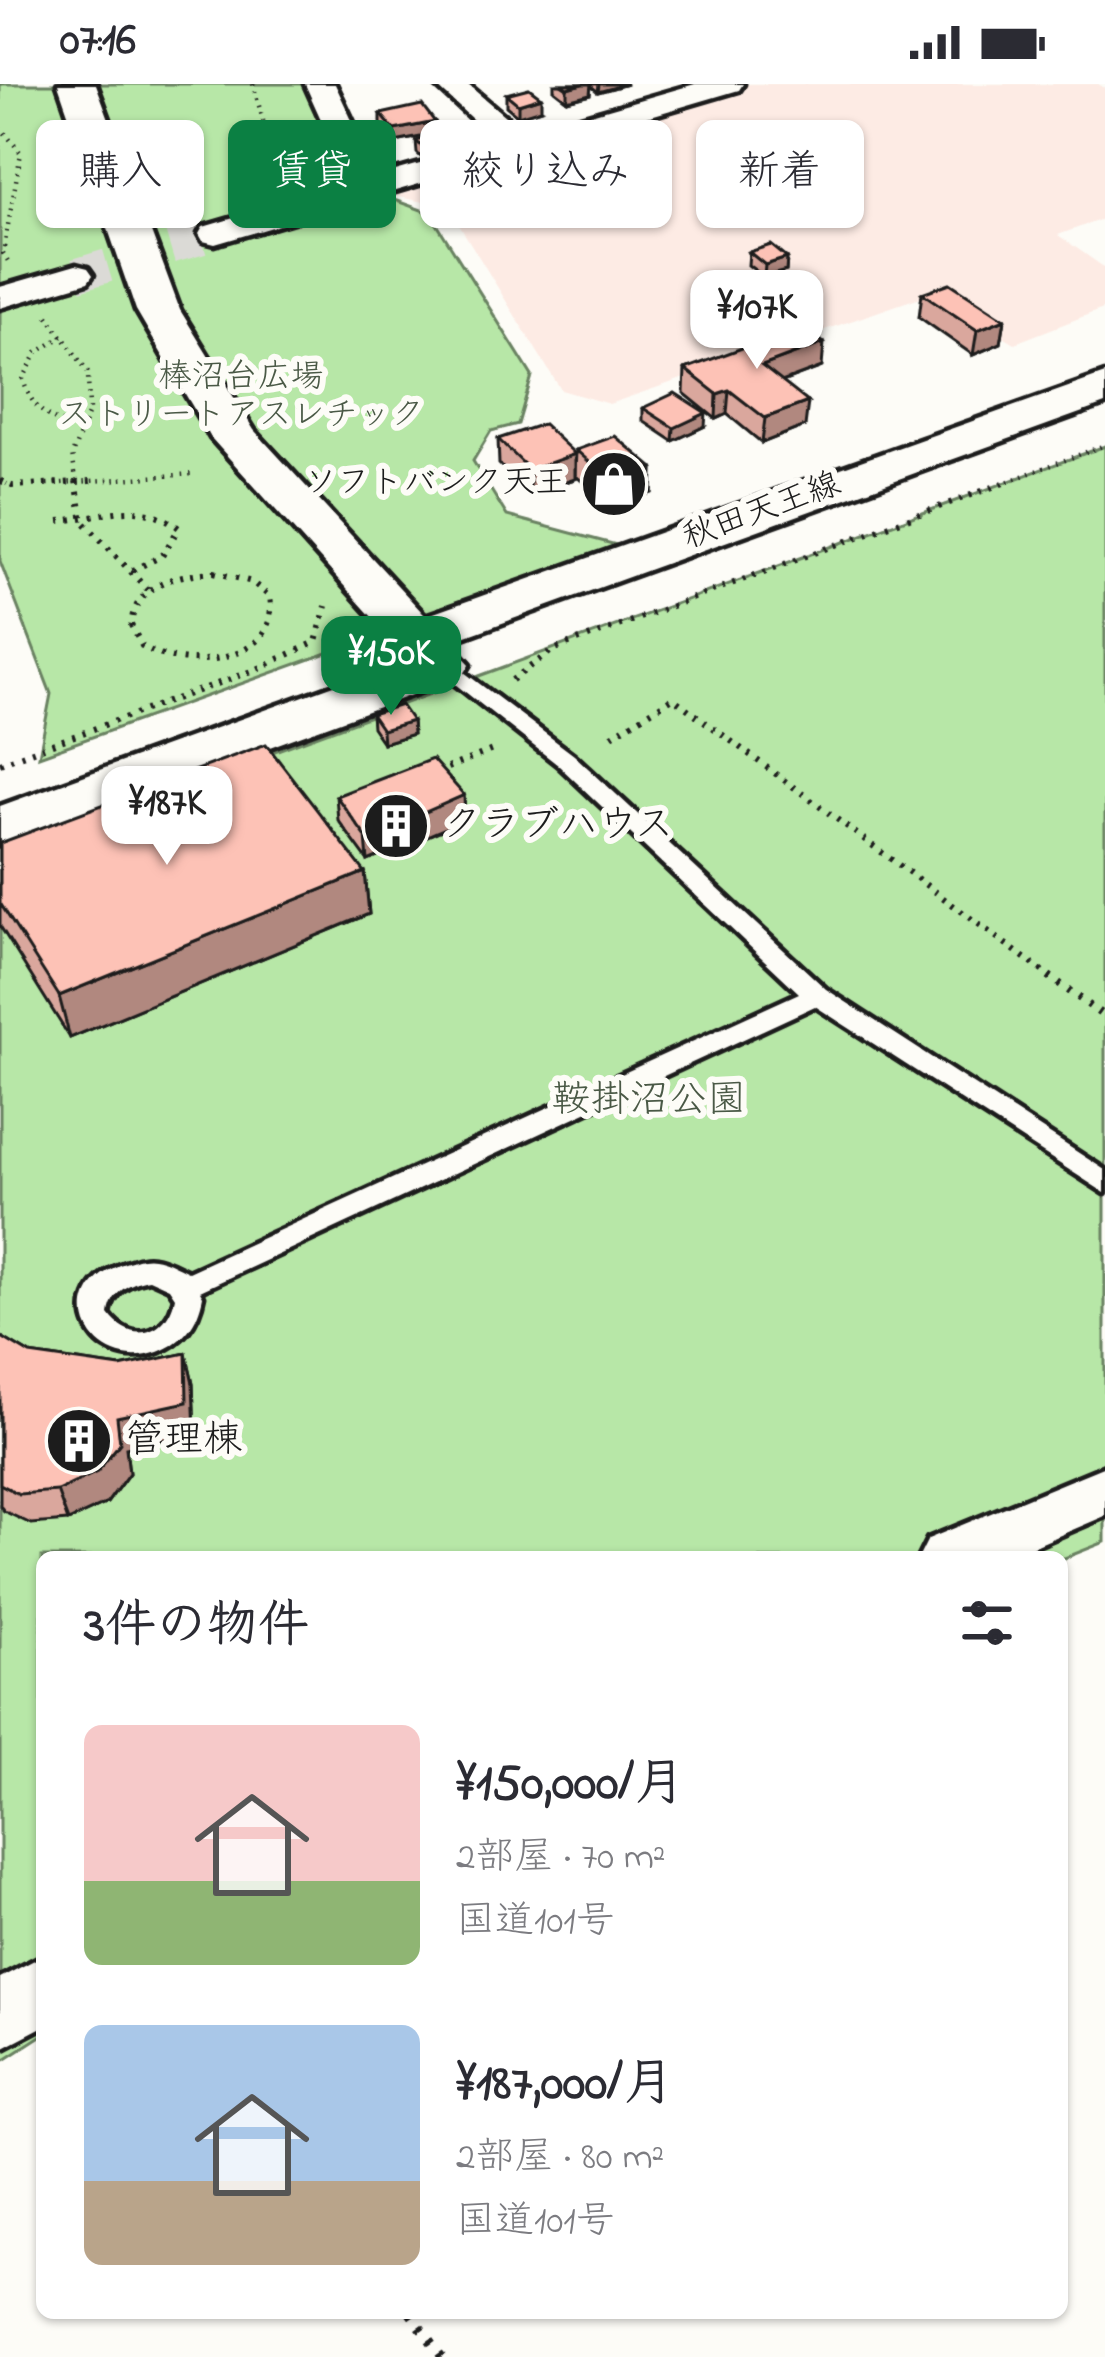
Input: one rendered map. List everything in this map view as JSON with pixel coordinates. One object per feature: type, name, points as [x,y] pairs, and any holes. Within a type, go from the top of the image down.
[{"type":"main road","points":[[77,84],[158,310],[235,438],[431,650]]},
{"type":"main road","name":"秋田天王線","points":[[431,650],[1105,388]]},
{"type":"main road","name":"秋田天王線","points":[[431,650],[1105,422]]},
{"type":"main road","points":[[0,786],[431,650]]},
{"type":"main road","points":[[0,827],[431,650]]},
{"type":"street","points":[[320,84],[336,120]]},
{"type":"street","points":[[449,84],[491,120]]},
{"type":"street","points":[[608,120],[728,84]]},
{"type":"street","points":[[215,234],[236,228]]},
{"type":"street","points":[[13,293],[76,274]]},
{"type":"street","points":[[963,1551],[1105,1490]]},
{"type":"street","points":[[0,2016],[36,1993]]},
{"type":"lane","points":[[431,650],[566,760],[817,995],[1105,1183]]},
{"type":"lane","points":[[184,1286],[817,995]]},
{"type":"path","points":[[253,84],[263,120]]},
{"type":"path","points":[[0,127],[21,153],[3,253],[13,293],[63,336],[88,372],[89,412],[72,455],[83,521],[148,590]]},
{"type":"path","points":[[0,218],[10,218]]},
{"type":"path","points":[[63,336],[37,353],[22,379],[28,403],[52,423],[83,428]]},
{"type":"path","points":[[506,682],[525,674],[553,650],[1105,446]]},
{"type":"path","points":[[0,480],[12,486],[193,474]]},
{"type":"path","points":[[59,521],[83,521],[112,509],[144,506],[163,512],[179,528],[164,558],[131,571]]},
{"type":"path","points":[[189,574],[237,575],[269,594],[274,623],[248,650],[204,662],[158,656],[132,633],[129,619],[148,590],[189,574]]},
{"type":"path","points":[[0,763],[255,670],[316,641],[326,602]]},
{"type":"path","points":[[613,735],[673,698],[1105,1017]]},
{"type":"path","points":[[422,778],[499,747]]},
{"type":"path","points":[[414,2319],[442,2357]]},
{"type":"shaded area","points":[[729,84],[1098,84],[1105,88],[1105,218],[1058,235],[1105,268],[1105,308],[1015,343],[932,293],[609,404],[561,390],[461,228],[672,228],[672,120],[608,120]]},
{"type":"shaded area","points":[[420,176],[420,201],[396,196],[396,183]]},
{"type":"green space","name":"棒沼台広場 ストリートアスレチック","points":[[0,84],[319,84],[336,120],[228,120],[228,228],[396,228],[396,201],[420,209],[420,228],[439,228],[532,376],[518,424],[491,431],[473,461],[507,516],[624,547],[39,756],[51,694],[0,561]]},
{"type":"green space","name":"鞍掛沼公園","points":[[1105,446],[1105,1542],[1068,1557],[1068,1551],[36,1551],[36,2039],[0,2062],[0,852]]},
{"type":"building","points":[[529,88],[541,97],[518,104],[506,94]]},
{"type":"building","points":[[422,105],[433,120],[396,130],[396,120],[386,120],[381,114]]},
{"type":"building","points":[[771,245],[787,258],[765,265],[749,252]]},
{"type":"building","points":[[950,283],[1005,319],[977,330],[922,293]]},
{"type":"building","points":[[802,326],[824,343],[762,366],[808,402],[765,418],[729,390],[717,394],[685,369]]},
{"type":"building","points":[[675,393],[706,413],[674,428],[643,408]]},
{"type":"building","points":[[543,424],[575,454],[530,470],[498,439]]},
{"type":"building","points":[[615,436],[653,468],[611,481],[576,450]]},
{"type":"building","points":[[401,705],[412,721],[382,730],[371,714]]},
{"type":"building","points":[[266,744],[365,872],[59,996],[0,903],[0,843]]},
{"type":"building","points":[[432,759],[464,795],[387,829],[366,837],[336,796]]},
{"type":"building","name":"管理棟","points":[[0,1336],[30,1354],[120,1367],[186,1353],[187,1402],[117,1417],[120,1443],[97,1472],[57,1491],[19,1494],[0,1484]]},
{"type":"tunnel","points":[[76,275],[215,234]]},
{"type":"place","name":"ソフトバンク天王","points":[[614,484]]},
{"type":"place","name":"クラブハウス","points":[[396,826]]},
{"type":"place","name":"管理棟","points":[[79,1441]]}]
